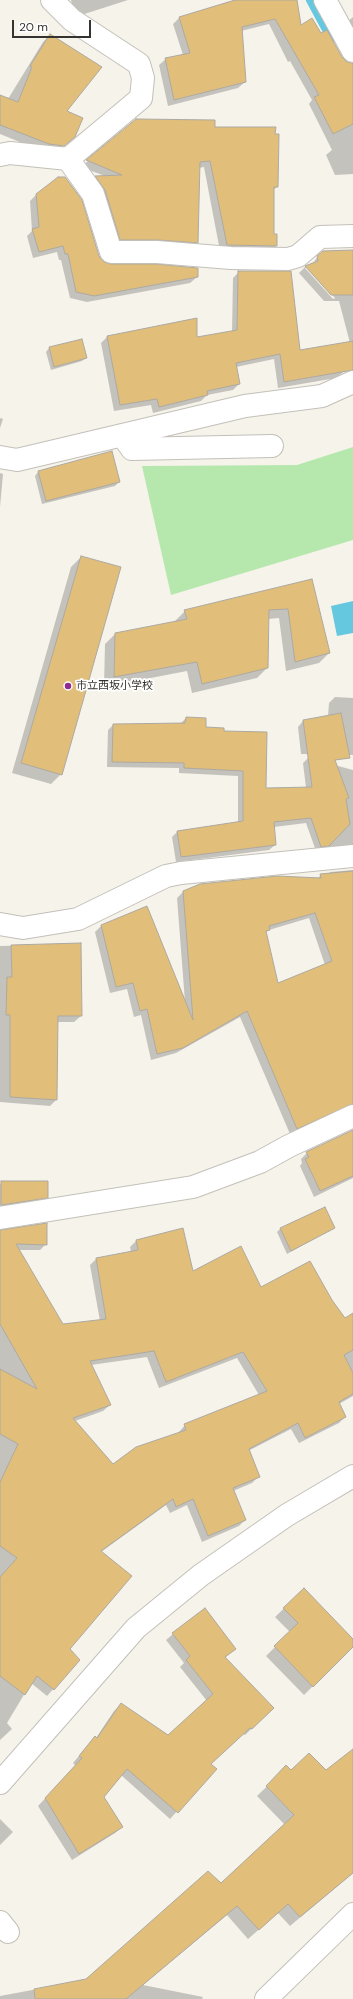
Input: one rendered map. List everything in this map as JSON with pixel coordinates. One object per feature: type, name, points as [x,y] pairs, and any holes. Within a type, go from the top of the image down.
[{"type":"street","points":[[0,155],[10,153],[68,159],[141,98],[143,78],[139,64],[72,20],[52,0]]},
{"type":"street","points":[[324,0],[353,51]]},
{"type":"street","points":[[68,159],[93,194],[111,252],[157,252],[232,258],[288,259],[298,256],[320,237],[353,236]]},
{"type":"street","points":[[0,457],[17,460],[245,406],[322,396],[353,382]]},
{"type":"street","points":[[122,435],[132,450],[272,446]]},
{"type":"street","points":[[0,924],[23,928],[78,919],[166,876],[181,873],[353,856]]},
{"type":"street","points":[[0,1218],[193,1187],[260,1162],[289,1146],[353,1116]]},
{"type":"street","points":[[0,1783],[136,1628],[201,1575],[287,1515],[353,1476]]},
{"type":"street","points":[[266,1999],[353,1914]]},
{"type":"green space","points":[[353,447],[353,540],[171,595],[142,466],[297,465]]},
{"type":"water","points":[[353,601],[353,633],[337,636],[331,606]]},
{"type":"building","points":[[235,0],[297,0],[301,25],[312,18],[321,33],[327,30],[342,57],[347,62],[353,63],[353,124],[333,134],[314,97],[319,95],[275,19],[242,27],[246,82],[174,100],[165,58],[190,53],[179,17]]},
{"type":"building","points":[[50,34],[102,67],[67,111],[83,118],[75,137],[64,146],[49,144],[0,125],[0,95],[18,102],[32,67],[30,66]]},
{"type":"building","points":[[136,119],[215,120],[215,127],[276,127],[275,134],[279,134],[278,187],[274,187],[274,234],[277,234],[277,246],[227,245],[210,161],[200,162],[198,243],[158,240],[120,240],[105,190],[95,176],[122,175],[86,160]]},
{"type":"building","points":[[58,177],[65,177],[82,200],[99,256],[104,262],[111,264],[156,264],[198,268],[198,277],[94,296],[76,292],[68,254],[65,254],[63,246],[39,252],[32,229],[39,227],[36,194]]},
{"type":"building","points":[[353,250],[353,295],[331,295],[305,266],[318,261],[317,256],[323,251]]},
{"type":"building","points":[[238,271],[291,271],[300,350],[353,341],[353,370],[284,382],[280,354],[236,363],[240,384],[207,391],[208,395],[159,407],[157,399],[120,405],[107,336],[197,318],[197,337],[237,330]]},
{"type":"building","points":[[82,339],[87,358],[54,367],[49,347]]},
{"type":"building","points":[[112,451],[120,482],[46,501],[38,471]]},
{"type":"building","points":[[81,556],[121,567],[62,775],[21,763]]},
{"type":"building","points":[[312,579],[330,653],[295,662],[288,609],[269,610],[268,668],[202,684],[197,662],[114,677],[115,633],[187,619],[184,610]]},
{"type":"building","points":[[341,713],[350,758],[335,760],[349,798],[346,799],[350,824],[329,846],[321,847],[311,818],[274,822],[276,845],[181,857],[177,831],[243,821],[243,771],[184,768],[184,763],[112,762],[113,724],[185,723],[186,717],[206,718],[206,727],[224,728],[224,731],[267,732],[266,788],[312,787],[303,720]]},
{"type":"building","points":[[353,871],[353,1104],[297,1129],[247,1011],[183,1048],[157,1054],[147,1009],[140,1011],[133,983],[116,987],[101,925],[147,906],[193,1020],[183,891],[200,884],[277,876],[321,878],[320,874]],"holes":[[[315,913],[332,961],[278,983],[266,931],[270,930],[269,926]]]},
{"type":"building","points":[[81,943],[82,1016],[58,1016],[57,1100],[10,1097],[10,1015],[6,1015],[7,977],[12,977],[11,945]]},
{"type":"building","points":[[353,1130],[353,1176],[320,1191],[305,1159],[309,1157],[306,1152]]},
{"type":"building","points":[[1,1181],[48,1181],[48,1198],[1,1205]]},
{"type":"building","points":[[325,1207],[335,1228],[291,1251],[280,1228]]},
{"type":"building","points":[[47,1223],[47,1245],[16,1244],[63,1324],[106,1319],[96,1258],[138,1250],[136,1240],[183,1228],[193,1271],[241,1246],[261,1287],[310,1261],[332,1300],[345,1318],[353,1313],[353,1350],[344,1355],[353,1373],[353,1394],[339,1402],[346,1417],[305,1438],[298,1423],[249,1449],[260,1477],[233,1488],[246,1520],[208,1536],[193,1499],[176,1507],[173,1499],[101,1551],[132,1576],[70,1649],[80,1660],[54,1690],[37,1676],[25,1695],[0,1676],[0,1577],[17,1558],[0,1546],[0,1482],[18,1444],[0,1434],[0,1369],[37,1389],[0,1324],[0,1230]],"holes":[[[154,1351],[166,1382],[243,1352],[267,1391],[184,1424],[186,1430],[136,1447],[113,1464],[73,1418],[111,1405],[90,1361]]]},
{"type":"building","points":[[304,1588],[353,1639],[353,1647],[313,1687],[274,1646],[298,1623],[283,1608]]},
{"type":"building","points":[[205,1608],[236,1649],[225,1657],[274,1708],[211,1764],[217,1769],[178,1813],[127,1769],[104,1797],[123,1827],[79,1854],[45,1798],[82,1758],[79,1756],[95,1736],[97,1738],[121,1703],[168,1735],[213,1694],[186,1660],[190,1656],[172,1633]]},
{"type":"building","points":[[353,1749],[353,1873],[300,1917],[288,1904],[259,1930],[237,1906],[126,1999],[35,1999],[34,1989],[86,1979],[208,1871],[221,1883],[294,1815],[266,1786],[286,1765],[291,1770],[309,1753],[326,1770]]},
{"type":"waterway","points":[[310,0],[331,39]]},
{"type":"place","name":"市立西坂小学校","points":[[68,686]]}]
